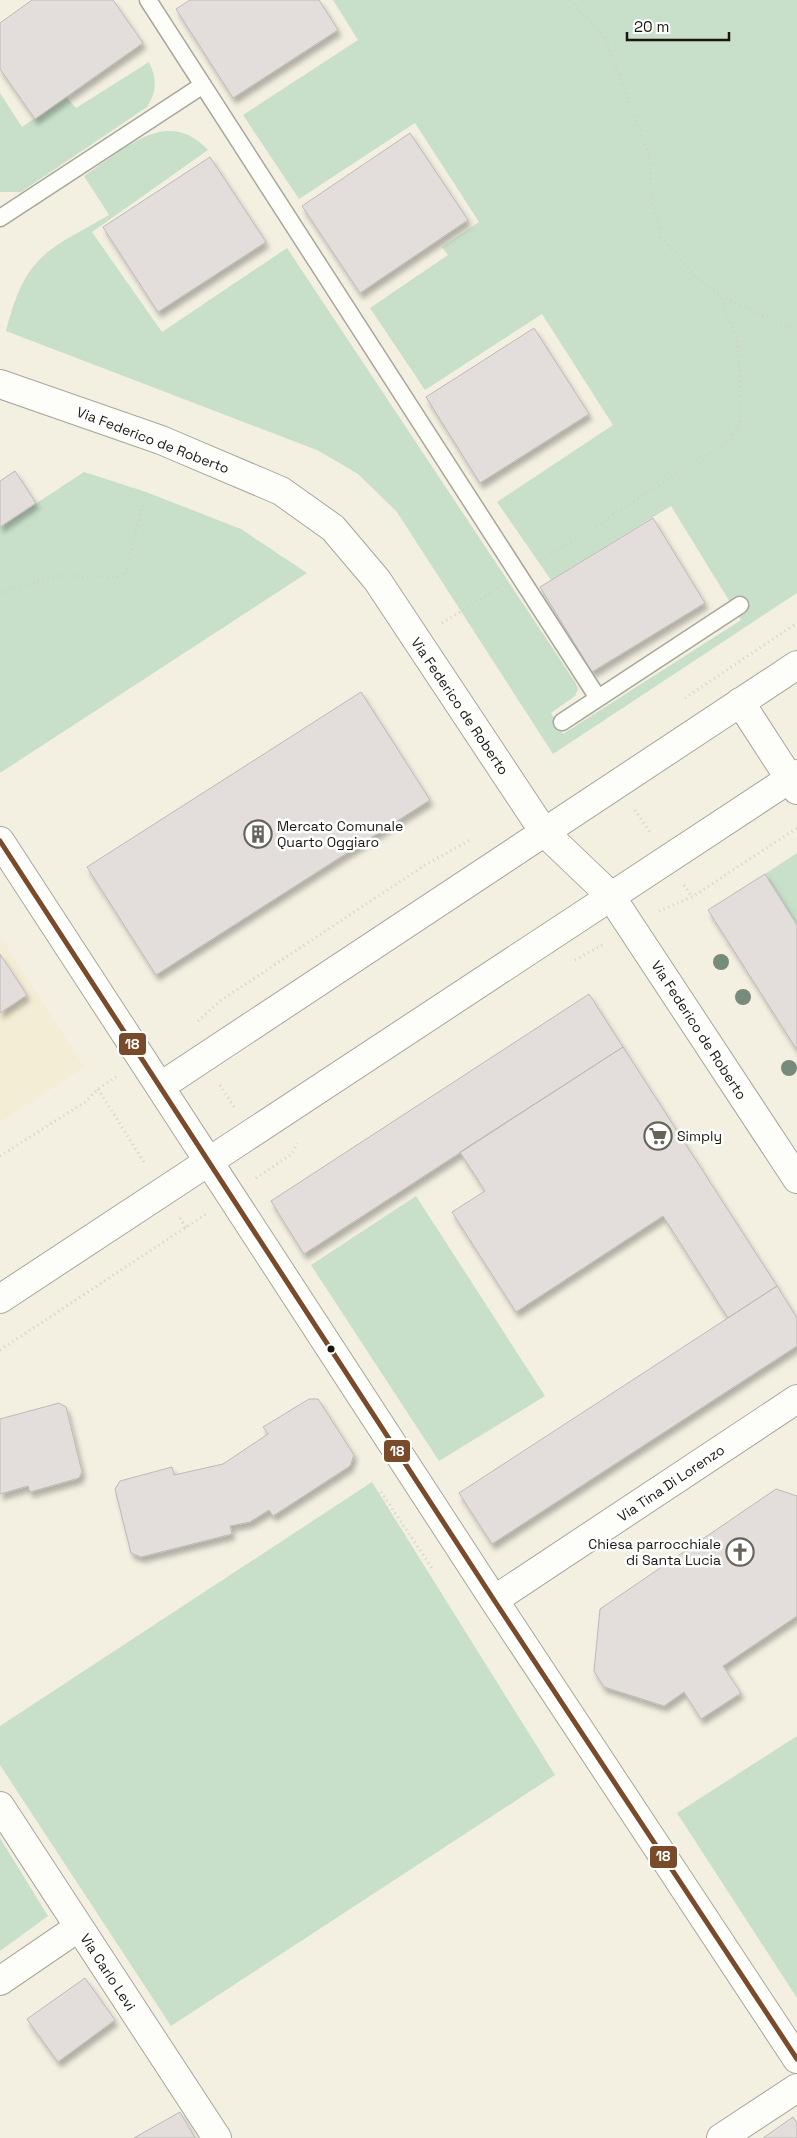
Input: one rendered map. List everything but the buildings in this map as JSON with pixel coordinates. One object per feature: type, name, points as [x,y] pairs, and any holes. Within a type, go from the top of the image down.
[{"type":"street","name":"Via Federico de Roberto","points":[[0,384],[161,440],[281,491],[333,528],[377,580],[544,832],[610,895],[797,1179]]},
{"type":"street","points":[[161,1086],[797,665]]},
{"type":"street","points":[[0,1299],[210,1162],[666,858],[794,781],[740,702]]},
{"type":"street","points":[[0,841],[494,1600],[797,2059]]},
{"type":"street","name":"Via Tina Di Lorenzo","points":[[494,1600],[797,1399]]},
{"type":"street","name":"Via Carlo Levi","points":[[0,1806],[217,2138]]},
{"type":"street","points":[[0,1981],[79,1927]]},
{"type":"street","points":[[722,2138],[797,2088]]},
{"type":"lane","points":[[148,0],[598,698]]},
{"type":"lane","points":[[0,218],[203,86]]},
{"type":"lane","points":[[562,722],[740,605]]},
{"type":"path","points":[[570,0],[605,38],[650,158],[651,196],[662,238],[697,278],[720,295],[797,332]]},
{"type":"path","points":[[416,641],[731,439],[739,423],[740,379],[737,340],[720,295]]},
{"type":"path","points":[[0,593],[53,576],[124,577],[146,492]]},
{"type":"path","points":[[618,783],[692,897]]},
{"type":"path","points":[[656,913],[692,897],[797,828]]},
{"type":"path","points":[[273,1166],[185,1032],[228,996],[425,865],[475,838]]},
{"type":"path","points":[[0,1156],[85,1102],[98,1089],[147,1168]]},
{"type":"path","points":[[0,1350],[186,1228]]},
{"type":"path","points":[[382,1492],[432,1568]]},
{"type":"shaded area","points":[[0,936],[84,1067],[0,1122]]},
{"type":"green space","points":[[333,0],[797,0],[797,593],[553,754],[397,512],[358,474],[317,450],[6,331],[22,286],[31,270],[41,258],[69,238],[109,215],[84,176],[129,145],[145,137],[161,132],[176,132],[192,137],[208,150],[92,232],[162,332],[287,248],[575,682],[578,689],[575,696],[551,713],[563,734],[741,620],[671,506],[551,580],[497,502],[613,425],[542,314],[425,390],[370,308],[448,255],[442,247],[479,222],[415,123],[299,199],[243,115],[358,40]]},
{"type":"green space","points":[[149,62],[155,79],[155,85],[153,96],[147,107],[21,192],[0,192],[0,93],[22,127],[66,97],[76,108]]},
{"type":"green space","points":[[84,472],[146,492],[241,529],[307,573],[0,773],[0,527]]},
{"type":"green space","points":[[797,853],[797,925],[765,874]]},
{"type":"green space","points":[[416,1196],[545,1396],[439,1461],[311,1265]]},
{"type":"green space","points":[[372,1482],[555,1775],[171,2026],[0,1765],[0,1726]]},
{"type":"green space","points":[[797,1736],[797,1998],[677,1813]]},
{"type":"green space","points":[[0,1838],[48,1916],[0,1951]]},
{"type":"transit line","name":"18","points":[[0,841],[494,1600],[797,2059]]},
{"type":"place","name":"Mercato Comunale Quarto Oggiaro","points":[[258,834]]},
{"type":"place","name":"Simply","points":[[658,1136]]},
{"type":"place","name":"Chiesa parrocchiale di Santa Lucia","points":[[740,1552]]}]
